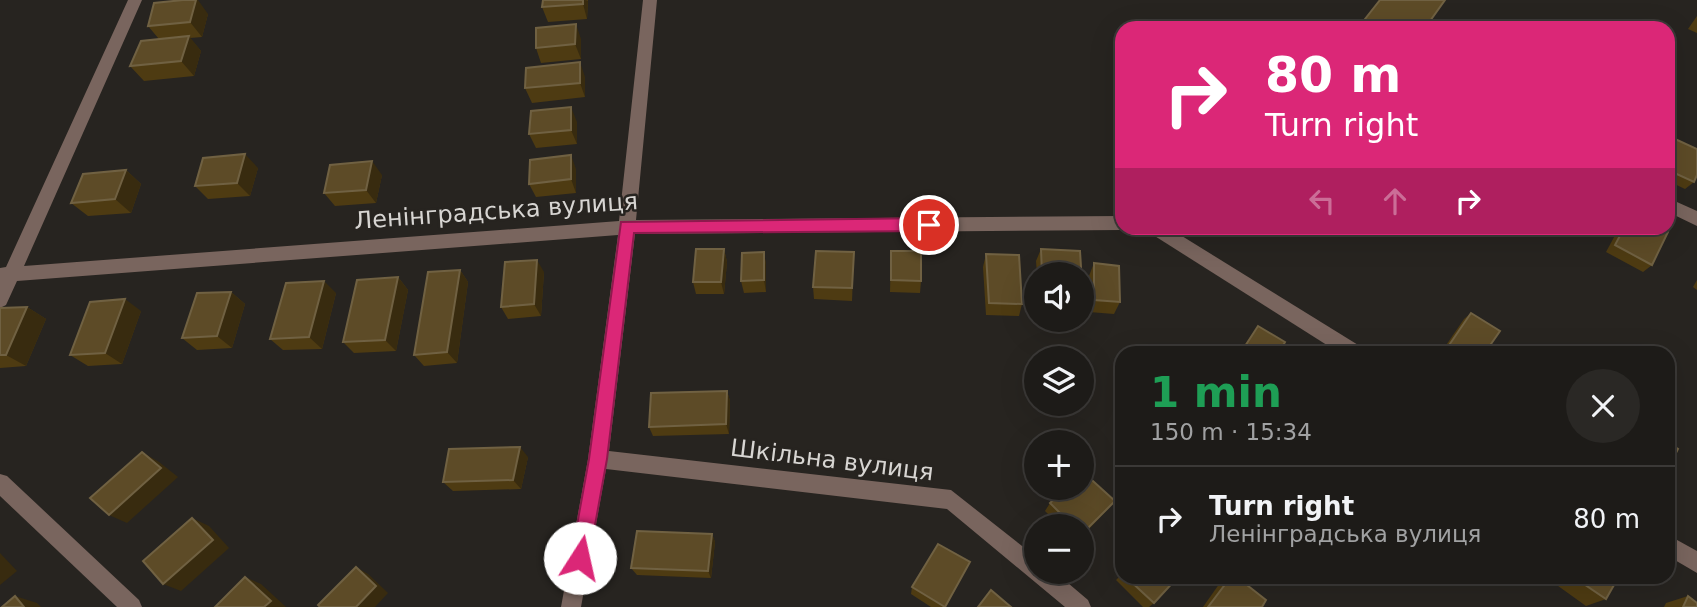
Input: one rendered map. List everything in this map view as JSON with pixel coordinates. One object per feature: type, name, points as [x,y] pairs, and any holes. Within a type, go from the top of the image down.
[{"type":"street","points":[[0,300],[7,274],[135,0]]},
{"type":"street","points":[[571,607],[598,459],[627,227],[650,0]]},
{"type":"street","points":[[1675,208],[1697,219]]},
{"type":"street","name":"Ленінградська вулиця","points":[[7,274],[627,227],[1115,223]]},
{"type":"street","points":[[1167,235],[1344,346]]},
{"type":"street","name":"Шкільна вулиця","points":[[598,459],[951,500],[1024,560]]},
{"type":"street","points":[[0,482],[128,606]]},
{"type":"street","points":[[1675,550],[1697,564]]},
{"type":"street","name":"Шкільна вулиця","points":[[1053,584],[1081,607]]},
{"type":"building","points":[[196,0],[190,22],[148,26],[154,3]]},
{"type":"building","points":[[543,0],[583,0],[583,4],[542,7]]},
{"type":"building","points":[[1380,0],[1445,0],[1430,21],[1364,21]]},
{"type":"building","points":[[576,24],[575,44],[536,48],[536,28]]},
{"type":"building","points":[[189,36],[181,61],[130,66],[141,41]]},
{"type":"building","points":[[580,62],[580,83],[525,88],[526,68]]},
{"type":"building","points":[[571,107],[571,130],[529,134],[531,111]]},
{"type":"building","points":[[1675,139],[1697,149],[1697,175],[1694,182],[1675,173]]},
{"type":"building","points":[[245,154],[237,183],[195,186],[203,158]]},
{"type":"building","points":[[571,155],[571,179],[529,184],[530,160]]},
{"type":"building","points":[[372,161],[366,190],[324,193],[330,165]]},
{"type":"building","points":[[126,170],[115,199],[71,203],[83,174]]},
{"type":"building","points":[[1620,235],[1667,235],[1652,265],[1615,245]]},
{"type":"building","points":[[696,249],[724,249],[721,282],[693,282]]},
{"type":"building","points":[[1041,249],[1080,251],[1081,262],[1042,262]]},
{"type":"building","points":[[816,251],[854,252],[852,288],[813,287]]},
{"type":"building","points":[[891,251],[921,251],[921,281],[891,280]]},
{"type":"building","points":[[764,252],[764,280],[741,281],[742,253]]},
{"type":"building","points":[[986,254],[1019,255],[1022,304],[989,303]]},
{"type":"building","points":[[537,260],[534,304],[501,307],[505,262]]},
{"type":"building","points":[[1094,263],[1119,266],[1120,302],[1094,300]]},
{"type":"building","points":[[460,270],[447,352],[414,355],[428,272]]},
{"type":"building","points":[[398,277],[385,340],[343,342],[357,280]]},
{"type":"building","points":[[324,281],[309,337],[270,339],[286,283]]},
{"type":"building","points":[[231,292],[217,336],[182,338],[197,293]]},
{"type":"building","points":[[125,299],[105,353],[70,355],[90,302]]},
{"type":"building","points":[[27,307],[6,355],[0,355],[0,308]]},
{"type":"building","points":[[1471,313],[1500,331],[1490,346],[1448,346]]},
{"type":"building","points":[[1258,326],[1285,342],[1283,346],[1245,346]]},
{"type":"building","points":[[727,391],[726,424],[649,427],[651,393]]},
{"type":"building","points":[[520,447],[513,480],[443,482],[449,449]]},
{"type":"building","points":[[142,452],[161,468],[109,515],[90,498]]},
{"type":"building","points":[[1094,482],[1115,501],[1094,522],[1094,514],[1061,514],[1050,503],[1053,500],[1094,500]]},
{"type":"building","points":[[192,518],[213,540],[163,584],[143,561]]},
{"type":"building","points":[[637,531],[712,534],[708,571],[631,568]]},
{"type":"building","points":[[938,544],[970,562],[945,607],[912,587]]},
{"type":"building","points":[[356,567],[376,586],[356,607],[320,607],[318,605]]},
{"type":"building","points":[[245,577],[271,601],[264,607],[215,607]]},
{"type":"building","points":[[1133,584],[1171,584],[1154,603]]},
{"type":"building","points":[[1225,584],[1246,584],[1266,600],[1262,607],[1208,607]]},
{"type":"building","points":[[1584,584],[1615,584],[1606,599]]},
{"type":"building","points":[[991,590],[1011,607],[978,607]]},
{"type":"building","points":[[15,596],[24,607],[2,607]]},
{"type":"building","points":[[1688,596],[1697,603],[1697,607],[1683,607]]},
{"type":"route","points":[[580,558],[598,459],[627,227],[929,225]]}]
